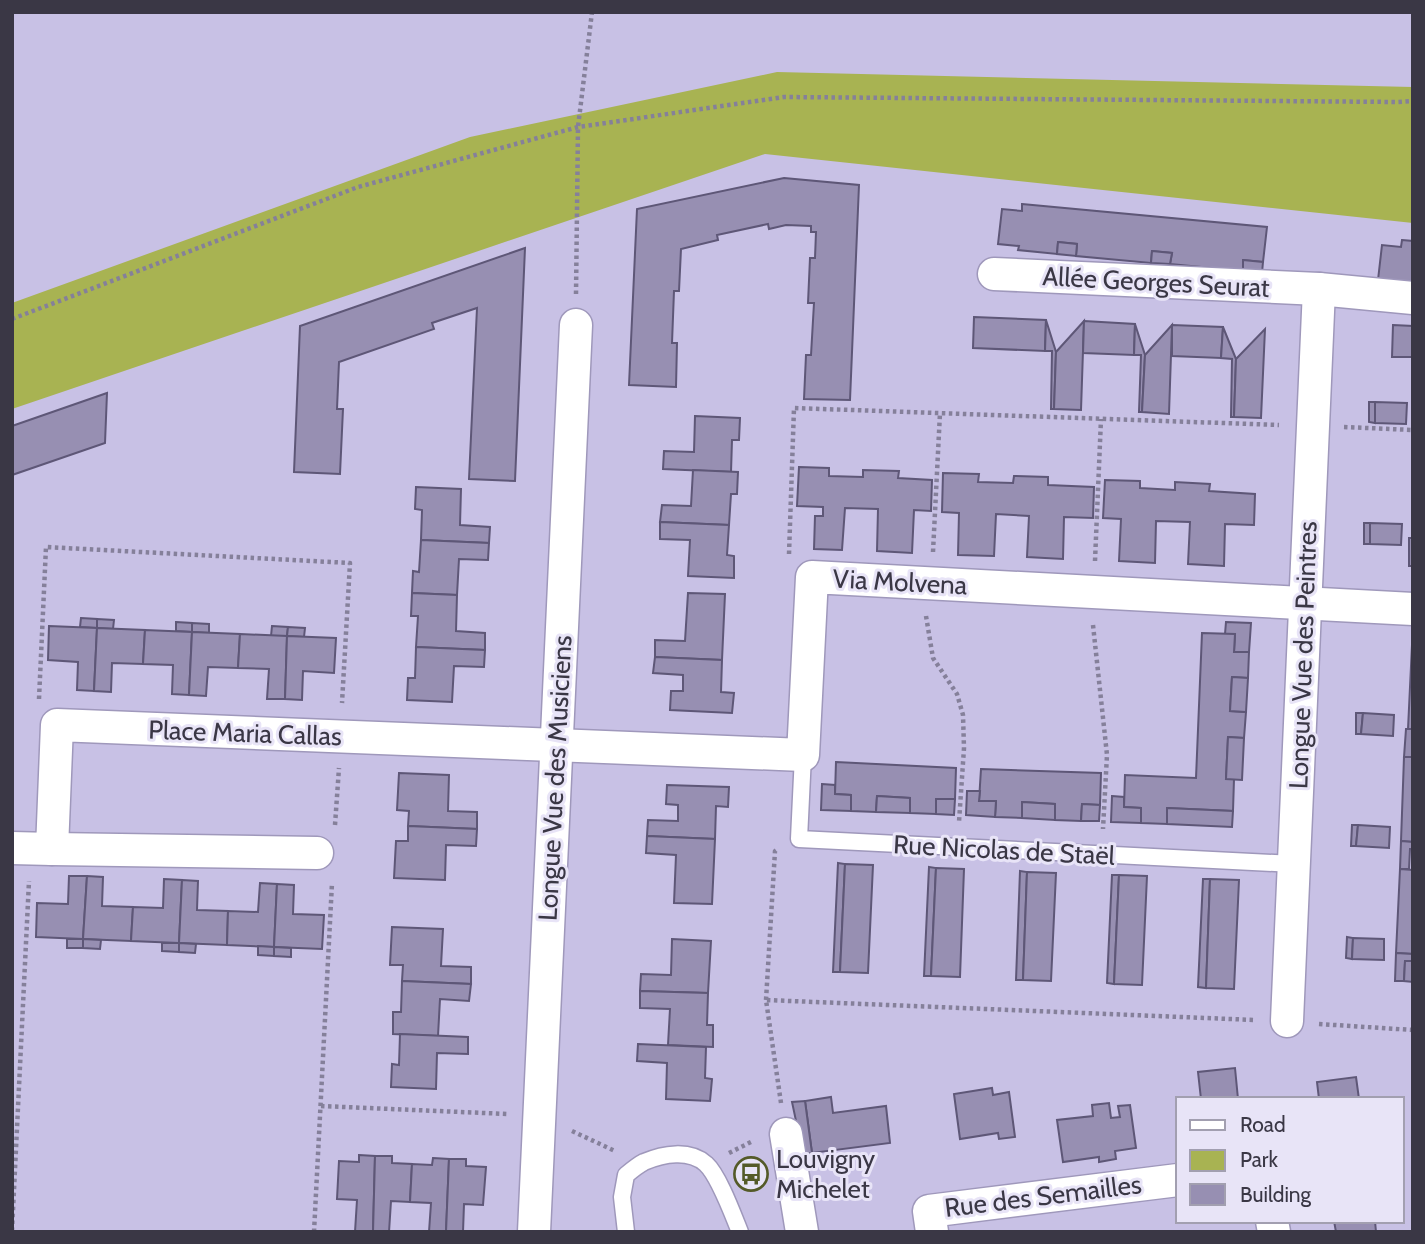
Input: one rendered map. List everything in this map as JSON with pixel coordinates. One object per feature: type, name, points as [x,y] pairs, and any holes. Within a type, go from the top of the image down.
[{"type":"street","name":"Allée Georges Seurat","points":[[994,274],[1319,289],[1413,298]]},
{"type":"street","name":"Longue Vue des Peintres","points":[[1287,1021],[1319,289]]},
{"type":"street","name":"Longue Vue des Musiciens","points":[[534,1232],[576,325]]},
{"type":"street","name":"Via Molvena","points":[[803,755],[812,577],[1413,609]]},
{"type":"street","name":"Place Maria Callas","points":[[32,848],[57,725],[557,745]]},
{"type":"street","points":[[557,745],[803,755]]},
{"type":"street","points":[[32,848],[317,852]]},
{"type":"street","points":[[786,1129],[802,1232]]},
{"type":"street","name":"Rue des Semailles","points":[[932,1232],[929,1211],[1176,1180]]},
{"type":"lane","points":[[799,839],[803,755]]},
{"type":"lane","name":"Rue Nicolas de Staël","points":[[799,839],[1294,864]]},
{"type":"lane","points":[[626,1232],[622,1198],[626,1175],[642,1163],[680,1154],[707,1165],[722,1189],[740,1232]]},
{"type":"path","points":[[576,325],[578,127],[592,12]]},
{"type":"path","points":[[12,319],[358,187],[578,127],[784,97],[1413,101]]},
{"type":"path","points":[[812,577],[789,557],[794,408],[1413,430]]},
{"type":"path","points":[[940,413],[932,583],[925,608],[933,658],[957,694],[963,715],[964,748],[957,848]]},
{"type":"path","points":[[1101,419],[1092,616],[1107,755],[1101,855]]},
{"type":"path","points":[[707,1165],[786,1129],[766,1000],[775,851],[799,839]]},
{"type":"path","points":[[12,1231],[32,848]]},
{"type":"path","points":[[766,1000],[1287,1021],[1413,1030]]},
{"type":"path","points":[[321,1106],[539,1116],[642,1163]]},
{"type":"green space","points":[[777,72],[1413,87],[1413,223],[765,154],[12,409],[12,303],[470,137]]},
{"type":"building","points":[[784,178],[859,185],[850,400],[804,399],[806,355],[811,355],[814,303],[808,303],[810,258],[815,258],[816,232],[811,232],[811,226],[786,225],[769,229],[768,224],[717,235],[718,240],[681,249],[679,291],[674,291],[672,343],[677,343],[676,387],[629,385],[637,209]]},
{"type":"building","points":[[1022,204],[1267,227],[1263,262],[1243,260],[1243,271],[1170,264],[1172,253],[1152,251],[1151,263],[1076,256],[1077,244],[1058,242],[1057,254],[1018,250],[1019,246],[998,244],[1002,209],[1022,211]]},
{"type":"building","points":[[1402,240],[1413,241],[1413,288],[1378,280],[1382,245],[1401,247]]},
{"type":"building","points":[[1058,242],[1077,244],[1076,256],[1057,254]]},
{"type":"building","points":[[525,248],[515,481],[469,479],[477,308],[432,323],[434,329],[339,362],[337,409],[343,409],[340,474],[294,472],[300,326]]},
{"type":"building","points":[[1152,251],[1172,253],[1170,264],[1151,263]]},
{"type":"building","points":[[1243,260],[1263,262],[1262,273],[1243,271]]},
{"type":"building","points":[[974,317],[1046,320],[1045,351],[973,348]]},
{"type":"building","points":[[1046,320],[1056,352],[1054,409],[1051,409],[1052,351],[1045,351]]},
{"type":"building","points":[[1084,321],[1081,410],[1054,409],[1056,352]]},
{"type":"building","points":[[1084,321],[1135,324],[1134,355],[1083,353]]},
{"type":"building","points":[[1135,324],[1145,355],[1142,412],[1139,412],[1141,355],[1134,355]]},
{"type":"building","points":[[1172,325],[1169,414],[1142,412],[1145,355]]},
{"type":"building","points":[[1172,325],[1223,327],[1221,358],[1172,356]]},
{"type":"building","points":[[1393,325],[1413,326],[1413,357],[1392,357]]},
{"type":"building","points":[[1223,327],[1236,359],[1234,417],[1231,417],[1232,359],[1221,358]]},
{"type":"building","points":[[1265,329],[1261,418],[1234,417],[1236,359]]},
{"type":"building","points":[[107,393],[105,443],[12,475],[12,426]]},
{"type":"building","points":[[1369,402],[1375,402],[1375,423],[1369,422]]},
{"type":"building","points":[[1375,402],[1407,403],[1406,424],[1375,423]]},
{"type":"building","points":[[695,416],[740,418],[739,440],[732,440],[731,472],[663,469],[664,451],[694,452]]},
{"type":"building","points":[[799,467],[829,468],[829,476],[863,477],[863,470],[899,471],[898,478],[932,480],[931,511],[914,510],[912,553],[877,551],[878,509],[845,508],[842,550],[814,549],[815,516],[823,516],[823,507],[797,506]]},
{"type":"building","points":[[693,470],[738,472],[737,494],[731,494],[729,525],[660,522],[662,505],[691,506]]},
{"type":"building","points":[[943,473],[979,474],[978,482],[1013,483],[1014,476],[1048,477],[1048,485],[1094,487],[1093,518],[1064,517],[1063,559],[1027,557],[1029,516],[996,514],[994,556],[958,555],[959,513],[942,512]]},
{"type":"building","points":[[1105,480],[1140,481],[1140,488],[1175,490],[1175,482],[1210,484],[1209,491],[1255,494],[1254,525],[1225,524],[1224,566],[1188,564],[1190,522],[1156,521],[1155,563],[1119,561],[1121,519],[1103,518]]},
{"type":"building","points":[[416,487],[461,489],[460,525],[490,527],[489,543],[421,540],[422,510],[415,509]]},
{"type":"building","points":[[660,522],[729,525],[727,555],[734,556],[734,578],[688,576],[690,540],[660,539]]},
{"type":"building","points":[[1364,523],[1370,523],[1370,544],[1364,544]]},
{"type":"building","points":[[1370,523],[1402,524],[1401,545],[1370,544]]},
{"type":"building","points":[[1409,538],[1413,538],[1413,566],[1409,566]]},
{"type":"building","points":[[421,540],[489,543],[488,560],[459,559],[457,595],[412,593],[413,571],[419,572]]},
{"type":"building","points":[[412,593],[457,595],[456,631],[485,633],[485,650],[416,647],[418,616],[411,616]]},
{"type":"building","points":[[688,593],[725,594],[722,660],[655,657],[655,640],[685,641]]},
{"type":"building","points":[[81,618],[97,619],[97,628],[80,627]]},
{"type":"building","points":[[97,619],[114,620],[113,629],[97,628]]},
{"type":"building","points":[[176,622],[192,623],[192,632],[176,631]]},
{"type":"building","points":[[1226,622],[1251,623],[1249,652],[1234,652],[1235,634],[1225,634]]},
{"type":"building","points":[[192,623],[209,624],[209,633],[192,632]]},
{"type":"building","points":[[49,626],[97,628],[94,691],[77,690],[78,662],[48,660]]},
{"type":"building","points":[[272,626],[288,627],[287,636],[271,636]]},
{"type":"building","points":[[288,627],[305,628],[304,637],[287,636]]},
{"type":"building","points":[[97,628],[145,630],[143,664],[112,663],[111,692],[94,691]]},
{"type":"building","points":[[145,630],[192,632],[189,695],[172,694],[173,665],[143,664]]},
{"type":"building","points":[[192,632],[240,634],[238,668],[208,667],[206,696],[189,695]]},
{"type":"building","points":[[1202,633],[1235,634],[1234,652],[1249,652],[1248,678],[1232,677],[1230,711],[1246,712],[1244,738],[1228,737],[1226,779],[1234,779],[1233,811],[1167,808],[1167,824],[1141,823],[1141,808],[1124,807],[1125,775],[1196,778]]},
{"type":"building","points":[[240,634],[287,636],[285,699],[267,699],[269,669],[238,668]]},
{"type":"building","points":[[287,636],[336,638],[334,673],[303,671],[302,700],[285,699]]},
{"type":"building","points":[[1412,645],[1413,729],[1408,729]]},
{"type":"building","points":[[416,647],[485,650],[484,667],[454,666],[452,702],[407,700],[408,678],[415,678]]},
{"type":"building","points":[[655,657],[722,660],[721,692],[734,693],[732,713],[670,710],[671,691],[683,691],[683,675],[653,673]]},
{"type":"building","points":[[1232,677],[1248,678],[1246,712],[1230,711]]},
{"type":"building","points":[[1356,713],[1363,713],[1361,734],[1356,734]]},
{"type":"building","points":[[1363,713],[1394,715],[1393,736],[1361,734]]},
{"type":"building","points":[[1406,729],[1413,729],[1413,757],[1404,757]]},
{"type":"building","points":[[1228,737],[1244,738],[1242,780],[1226,779]]},
{"type":"building","points":[[1404,757],[1413,757],[1413,842],[1401,841]]},
{"type":"building","points":[[836,762],[956,768],[955,799],[936,799],[936,814],[910,813],[910,798],[877,796],[876,812],[851,811],[851,795],[835,794]]},
{"type":"building","points":[[981,769],[1101,773],[1100,805],[1082,804],[1081,821],[1055,820],[1055,804],[1022,802],[1022,818],[995,817],[996,801],[979,801]]},
{"type":"building","points":[[399,773],[449,775],[448,811],[477,812],[477,829],[408,826],[409,811],[397,810]]},
{"type":"building","points":[[822,784],[835,785],[835,794],[851,795],[851,811],[821,810]]},
{"type":"building","points":[[667,785],[729,787],[728,807],[716,806],[715,839],[647,836],[648,820],[678,821],[678,805],[666,804]]},
{"type":"building","points":[[967,791],[980,791],[979,801],[996,801],[995,817],[966,815]]},
{"type":"building","points":[[877,796],[910,798],[910,813],[876,812]]},
{"type":"building","points":[[1112,796],[1124,797],[1124,807],[1141,808],[1141,823],[1111,822]]},
{"type":"building","points":[[936,799],[955,799],[954,815],[936,814]]},
{"type":"building","points":[[1022,802],[1055,804],[1055,820],[1022,818]]},
{"type":"building","points":[[1082,804],[1100,805],[1099,821],[1081,821]]},
{"type":"building","points":[[1167,808],[1233,811],[1232,827],[1167,824]]},
{"type":"building","points":[[1352,825],[1358,825],[1356,846],[1351,846]]},
{"type":"building","points":[[1358,825],[1390,827],[1389,848],[1356,846]]},
{"type":"building","points":[[408,826],[477,829],[476,846],[446,845],[445,880],[394,878],[396,841],[408,841]]},
{"type":"building","points":[[647,836],[715,839],[712,904],[674,903],[676,855],[646,853]]},
{"type":"building","points":[[1401,841],[1413,842],[1409,869],[1400,869]]},
{"type":"building","points":[[838,863],[845,864],[840,972],[833,972]]},
{"type":"building","points":[[845,864],[873,865],[868,973],[840,972]]},
{"type":"building","points":[[929,867],[936,868],[931,976],[924,976]]},
{"type":"building","points":[[936,868],[964,869],[960,977],[931,976]]},
{"type":"building","points":[[1400,869],[1413,870],[1413,954],[1396,953]]},
{"type":"building","points":[[1020,871],[1027,872],[1023,980],[1016,980]]},
{"type":"building","points":[[1027,872],[1056,873],[1051,981],[1023,980]]},
{"type":"building","points":[[1112,875],[1119,875],[1114,984],[1107,983]]},
{"type":"building","points":[[1119,875],[1147,876],[1142,985],[1114,984]]},
{"type":"building","points":[[69,876],[87,876],[83,939],[36,937],[37,903],[68,904]]},
{"type":"building","points":[[87,876],[103,877],[102,906],[133,907],[131,941],[83,939]]},
{"type":"building","points":[[164,879],[182,880],[179,943],[131,941],[133,907],[163,908]]},
{"type":"building","points":[[1203,879],[1210,879],[1206,988],[1198,987]]},
{"type":"building","points":[[1210,879],[1239,880],[1234,989],[1206,988]]},
{"type":"building","points":[[182,880],[198,881],[197,910],[228,911],[227,945],[179,943]]},
{"type":"building","points":[[260,883],[277,884],[274,947],[227,945],[228,911],[258,912]]},
{"type":"building","points":[[277,884],[294,885],[293,914],[324,915],[322,949],[274,947]]},
{"type":"building","points":[[392,927],[443,929],[441,966],[471,967],[471,984],[402,981],[403,965],[390,965]]},
{"type":"building","points":[[1347,937],[1353,938],[1352,959],[1346,958]]},
{"type":"building","points":[[1353,938],[1384,939],[1384,960],[1352,959]]},
{"type":"building","points":[[67,939],[83,939],[83,948],[67,948]]},
{"type":"building","points":[[83,939],[101,940],[100,949],[83,948]]},
{"type":"building","points":[[672,939],[711,941],[708,993],[640,991],[641,974],[671,975]]},
{"type":"building","points":[[162,943],[179,943],[179,952],[162,951]]},
{"type":"building","points":[[179,943],[196,944],[195,953],[179,952]]},
{"type":"building","points":[[258,946],[274,947],[274,956],[258,955]]},
{"type":"building","points":[[274,947],[291,948],[291,957],[274,956]]},
{"type":"building","points":[[1396,953],[1413,954],[1413,961],[1405,961],[1404,981],[1395,981]]},
{"type":"building","points":[[1405,961],[1413,961],[1413,982],[1404,981]]},
{"type":"building","points":[[402,981],[471,984],[469,1001],[440,999],[438,1036],[393,1034],[393,1012],[401,1012]]},
{"type":"building","points":[[640,991],[708,993],[707,1025],[713,1025],[713,1047],[668,1045],[670,1009],[640,1008]]},
{"type":"building","points":[[400,1034],[468,1037],[468,1054],[437,1053],[436,1089],[391,1087],[392,1064],[399,1065]]},
{"type":"building","points":[[638,1044],[706,1047],[705,1078],[712,1079],[710,1101],[666,1099],[667,1063],[637,1061]]},
{"type":"building","points":[[1235,1068],[1238,1097],[1201,1097],[1198,1072]]},
{"type":"building","points":[[1356,1077],[1359,1097],[1319,1097],[1317,1082]]},
{"type":"building","points":[[992,1088],[993,1095],[1009,1092],[1015,1137],[999,1139],[998,1133],[960,1139],[954,1094]]},
{"type":"building","points":[[831,1097],[833,1113],[886,1106],[890,1143],[812,1153],[805,1101]]},
{"type":"building","points":[[805,1101],[812,1153],[803,1154],[792,1102]]},
{"type":"building","points":[[1109,1103],[1111,1118],[1120,1117],[1118,1106],[1130,1105],[1136,1148],[1115,1151],[1116,1159],[1099,1162],[1099,1157],[1063,1162],[1057,1120],[1093,1116],[1092,1105]]},
{"type":"building","points":[[359,1155],[375,1156],[373,1232],[355,1232],[357,1200],[337,1199],[339,1161],[359,1162]]},
{"type":"building","points":[[375,1156],[392,1156],[392,1163],[412,1164],[410,1202],[391,1201],[389,1232],[373,1232]]},
{"type":"building","points":[[433,1158],[449,1159],[446,1232],[429,1232],[431,1203],[410,1202],[412,1164],[432,1165]]},
{"type":"building","points":[[449,1159],[466,1159],[466,1166],[486,1167],[483,1205],[464,1204],[463,1232],[446,1232]]},
{"type":"building","points":[[1334,1223],[1375,1223],[1376,1232],[1336,1232]]},
{"type":"place","name":"Louvigny Michelet","points":[[751,1174]]}]
